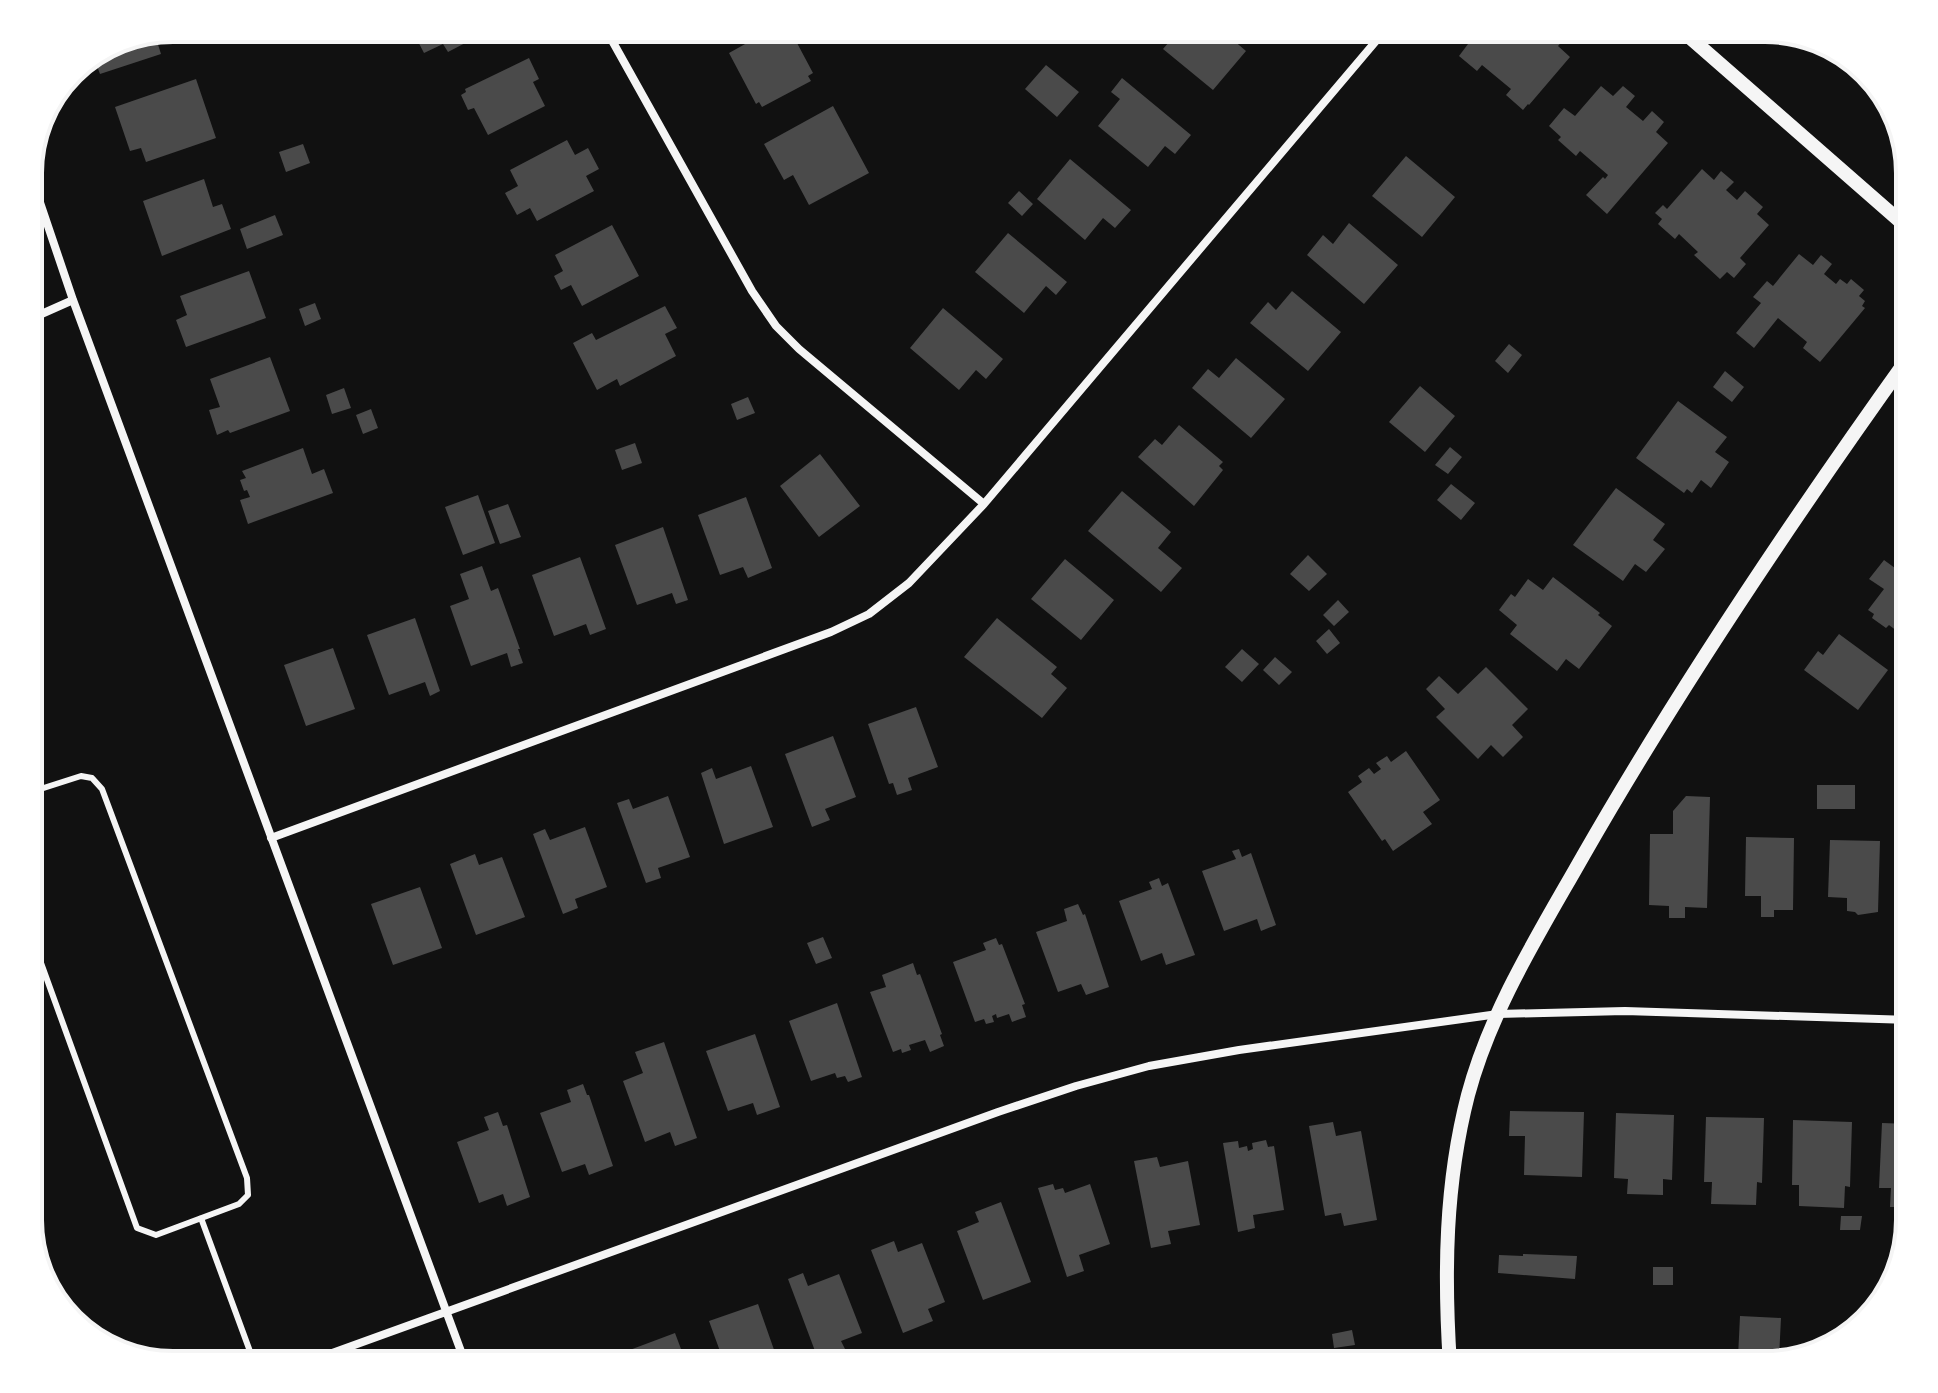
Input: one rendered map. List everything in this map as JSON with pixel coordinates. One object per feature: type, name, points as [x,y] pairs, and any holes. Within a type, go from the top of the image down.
[{"type":"street","points":[[613,42],[723,244],[776,326],[799,349],[984,504]]},
{"type":"street","points":[[271,838],[831,632],[869,614],[909,583],[984,504],[1375,42]]},
{"type":"street","points":[[1695,42],[1896,218]]},
{"type":"street","points":[[42,208],[73,300],[461,1351]]},
{"type":"street","points":[[42,314],[73,300]]},
{"type":"street","points":[[1450,1351],[1446,1248],[1450,1197],[1468,1097],[1479,1058],[1498,1014],[1556,903],[1676,703],[1806,501],[1896,375]]},
{"type":"street","points":[[337,1351],[1076,1086],[1149,1066],[1239,1050],[1498,1014],[1625,1011],[1896,1020]]},
{"type":"lane","points":[[42,789],[81,776],[92,778],[102,789],[247,1178],[248,1195],[239,1204],[156,1235],[137,1228],[42,966]]},
{"type":"lane","points":[[201,1218],[250,1351]]},
{"type":"building","points":[[418,42],[467,42],[448,52],[443,44],[424,53]]},
{"type":"building","points":[[749,42],[796,42],[813,73],[808,76],[811,81],[762,107],[759,102],[756,104],[729,53]]},
{"type":"building","points":[[1169,42],[1235,42],[1246,51],[1213,90],[1163,49]]},
{"type":"building","points":[[1470,42],[1562,42],[1558,46],[1570,57],[1523,110],[1506,95],[1511,89],[1482,65],[1477,71],[1459,56]]},
{"type":"building","points":[[157,43],[161,54],[100,74],[97,67],[107,60],[131,49]]},
{"type":"building","points":[[529,58],[539,79],[533,82],[545,106],[488,135],[474,108],[468,110],[461,95],[466,92],[465,89]]},
{"type":"building","points":[[1046,65],[1079,92],[1057,117],[1025,89]]},
{"type":"building","points":[[1122,78],[1191,135],[1175,154],[1165,146],[1148,167],[1098,126],[1120,99],[1111,92]]},
{"type":"building","points":[[196,79],[216,138],[146,162],[141,148],[130,151],[115,107]]},
{"type":"building","points":[[1601,86],[1613,96],[1623,86],[1635,96],[1626,107],[1643,121],[1652,111],[1664,122],[1656,132],[1668,143],[1607,214],[1586,195],[1608,175],[1580,151],[1576,156],[1558,140],[1561,137],[1549,126],[1564,108],[1575,116]]},
{"type":"building","points":[[833,106],[869,173],[809,205],[793,175],[784,180],[764,144]]},
{"type":"building","points":[[567,140],[575,155],[588,148],[599,169],[586,176],[594,191],[537,221],[530,208],[517,215],[505,193],[518,186],[510,170]]},
{"type":"building","points":[[303,144],[310,163],[286,172],[279,152]]},
{"type":"building","points":[[1406,156],[1455,197],[1422,237],[1372,196]]},
{"type":"building","points":[[1070,159],[1131,210],[1115,228],[1103,218],[1085,240],[1037,199]]},
{"type":"building","points":[[1702,169],[1714,180],[1721,171],[1734,182],[1726,190],[1737,200],[1745,191],[1763,207],[1757,214],[1769,225],[1740,258],[1746,264],[1734,278],[1727,272],[1720,279],[1694,255],[1698,252],[1679,234],[1675,239],[1658,224],[1662,219],[1655,213],[1663,205],[1667,209]]},
{"type":"building","points":[[204,179],[213,207],[222,204],[231,229],[162,256],[143,201]]},
{"type":"building","points":[[1019,191],[1033,204],[1022,216],[1008,203]]},
{"type":"building","points":[[275,215],[283,235],[247,249],[240,229]]},
{"type":"building","points":[[1349,223],[1398,265],[1364,304],[1307,255],[1323,235],[1333,244]]},
{"type":"building","points":[[612,225],[639,276],[582,306],[571,285],[561,290],[554,276],[563,271],[555,255]]},
{"type":"building","points":[[1008,233],[1067,282],[1056,295],[1046,286],[1024,313],[975,272]]},
{"type":"building","points":[[1799,254],[1813,265],[1821,255],[1832,264],[1824,274],[1836,284],[1840,279],[1847,284],[1851,279],[1864,290],[1859,296],[1865,301],[1862,306],[1865,308],[1820,362],[1803,348],[1807,342],[1778,318],[1754,348],[1736,333],[1761,303],[1753,297],[1767,281],[1773,286]]},
{"type":"building","points":[[249,271],[266,318],[186,347],[176,320],[187,315],[180,296]]},
{"type":"building","points":[[1292,291],[1341,332],[1308,371],[1250,323],[1268,302],[1276,310]]},
{"type":"building","points":[[315,303],[321,319],[305,326],[299,309]]},
{"type":"building","points":[[665,306],[677,328],[665,334],[676,356],[620,386],[617,379],[597,390],[573,343],[592,333],[596,340]]},
{"type":"building","points":[[943,308],[1003,359],[986,379],[976,370],[959,390],[910,348]]},
{"type":"building","points":[[1509,344],[1522,355],[1508,373],[1495,361]]},
{"type":"building","points":[[270,357],[290,411],[217,435],[209,410],[220,407],[210,379]]},
{"type":"building","points":[[1236,358],[1285,399],[1251,438],[1192,388],[1208,369],[1219,378]]},
{"type":"building","points":[[1725,371],[1744,387],[1732,402],[1713,387]]},
{"type":"building","points":[[1420,386],[1455,416],[1425,452],[1389,422]]},
{"type":"building","points":[[344,388],[351,408],[332,414],[326,395]]},
{"type":"building","points":[[748,397],[755,413],[737,420],[731,404]]},
{"type":"building","points":[[1678,401],[1727,437],[1715,452],[1729,462],[1711,488],[1701,480],[1692,493],[1687,489],[1684,493],[1636,458]]},
{"type":"building","points":[[371,409],[378,428],[363,434],[356,415]]},
{"type":"building","points":[[1179,425],[1223,462],[1219,466],[1223,470],[1194,506],[1138,457],[1155,439],[1162,445]]},
{"type":"building","points":[[635,443],[642,463],[622,470],[615,450]]},
{"type":"building","points":[[1450,447],[1462,457],[1448,474],[1435,465]]},
{"type":"building","points":[[303,448],[312,474],[324,469],[333,493],[248,524],[240,500],[250,497],[240,480],[246,478],[242,471]]},
{"type":"building","points":[[820,454],[860,506],[819,537],[780,486]]},
{"type":"building","points":[[1451,484],[1475,503],[1461,520],[1437,500]]},
{"type":"building","points":[[1616,488],[1665,524],[1653,540],[1665,549],[1646,572],[1635,564],[1623,581],[1573,545]]},
{"type":"building","points":[[1122,491],[1171,532],[1158,548],[1182,568],[1161,592],[1088,531]]},
{"type":"building","points":[[478,495],[495,543],[463,555],[445,507]]},
{"type":"building","points":[[746,497],[772,568],[748,578],[743,567],[720,575],[698,515]]},
{"type":"building","points":[[508,504],[521,537],[500,544],[488,511]]},
{"type":"building","points":[[663,527],[688,600],[676,604],[672,593],[637,605],[615,545]]},
{"type":"building","points":[[1308,555],[1327,574],[1309,591],[1290,574]]},
{"type":"building","points":[[580,557],[606,629],[590,635],[586,624],[554,636],[532,575]]},
{"type":"building","points":[[1065,559],[1114,600],[1081,640],[1031,599]]},
{"type":"building","points":[[1884,560],[1896,569],[1896,630],[1889,625],[1886,628],[1872,618],[1874,614],[1868,610],[1884,589],[1869,579]]},
{"type":"building","points":[[482,566],[491,591],[498,588],[523,663],[511,667],[507,653],[471,666],[450,606],[469,599],[460,574]]},
{"type":"building","points":[[1553,577],[1612,626],[1579,669],[1566,659],[1557,671],[1510,634],[1517,625],[1499,610],[1511,594],[1515,597],[1528,579],[1543,590]]},
{"type":"building","points":[[1338,600],[1349,612],[1334,626],[1323,615]]},
{"type":"building","points":[[415,618],[440,691],[430,696],[425,682],[389,695],[367,635]]},
{"type":"building","points":[[997,618],[1057,667],[1051,674],[1067,688],[1042,718],[964,657]]},
{"type":"building","points":[[1329,629],[1340,643],[1327,654],[1316,641]]},
{"type":"building","points":[[1839,634],[1888,670],[1858,710],[1804,670],[1818,651],[1823,655]]},
{"type":"building","points":[[333,648],[355,709],[306,726],[284,665]]},
{"type":"building","points":[[1242,649],[1259,664],[1242,682],[1225,667]]},
{"type":"building","points":[[1275,657],[1292,672],[1279,685],[1263,670]]},
{"type":"building","points":[[1486,667],[1528,709],[1512,725],[1523,737],[1503,757],[1491,745],[1478,759],[1436,717],[1445,709],[1426,689],[1439,676],[1458,694]]},
{"type":"building","points":[[916,707],[938,767],[908,778],[912,790],[897,795],[893,783],[889,784],[868,724]]},
{"type":"building","points":[[833,736],[856,797],[825,809],[830,820],[812,827],[785,754]]},
{"type":"building","points":[[1406,751],[1440,800],[1423,812],[1432,824],[1393,851],[1385,839],[1382,841],[1348,792],[1362,782],[1358,776],[1369,768],[1374,774],[1381,769],[1376,763],[1387,756],[1391,762]]},
{"type":"building","points":[[751,766],[773,827],[724,844],[701,773],[712,768],[716,779]]},
{"type":"building","points":[[1817,785],[1855,785],[1855,809],[1817,809]]},
{"type":"building","points":[[668,796],[690,857],[658,868],[661,878],[646,883],[617,803],[629,799],[633,809]]},
{"type":"building","points":[[1686,796],[1710,797],[1707,908],[1685,907],[1685,918],[1669,918],[1669,906],[1649,905],[1650,834],[1673,834],[1673,811]]},
{"type":"building","points":[[585,827],[607,887],[575,899],[578,908],[563,914],[533,834],[545,829],[550,840]]},
{"type":"building","points":[[1746,837],[1794,838],[1793,910],[1774,910],[1774,917],[1761,917],[1761,896],[1745,896]]},
{"type":"building","points":[[1830,840],[1880,841],[1878,912],[1858,915],[1847,911],[1847,898],[1828,897]]},
{"type":"building","points":[[1239,849],[1242,857],[1251,853],[1276,925],[1261,931],[1257,919],[1224,931],[1202,871],[1236,859],[1232,851]]},
{"type":"building","points":[[475,854],[479,865],[502,857],[525,917],[476,935],[450,864]]},
{"type":"building","points":[[1159,878],[1162,886],[1168,883],[1195,955],[1166,965],[1162,953],[1141,961],[1119,901],[1152,889],[1149,882]]},
{"type":"building","points":[[420,887],[442,948],[393,965],[371,904]]},
{"type":"building","points":[[1078,904],[1085,914],[1109,987],[1086,995],[1081,984],[1058,992],[1036,932],[1067,921],[1064,909]]},
{"type":"building","points":[[823,937],[832,958],[816,964],[807,943]]},
{"type":"building","points":[[996,938],[999,945],[1002,944],[1025,1004],[1022,1005],[1026,1017],[1012,1022],[1009,1014],[997,1018],[996,1014],[992,1016],[994,1022],[986,1024],[984,1019],[975,1022],[953,962],[986,950],[983,943]]},
{"type":"building","points":[[913,963],[917,975],[920,974],[944,1046],[930,1052],[925,1040],[909,1045],[911,1050],[893,1052],[870,992],[886,987],[882,975]]},
{"type":"building","points":[[837,1003],[862,1077],[848,1082],[845,1076],[837,1078],[835,1073],[811,1081],[789,1021]]},
{"type":"building","points":[[755,1034],[780,1107],[757,1115],[753,1103],[728,1111],[706,1051]]},
{"type":"building","points":[[664,1042],[697,1138],[675,1146],[670,1132],[645,1142],[623,1081],[643,1073],[635,1052]]},
{"type":"building","points":[[583,1084],[613,1166],[589,1175],[585,1164],[562,1172],[540,1113],[571,1102],[567,1090]]},
{"type":"building","points":[[1510,1111],[1584,1112],[1582,1177],[1524,1175],[1525,1136],[1509,1136]]},
{"type":"building","points":[[498,1112],[503,1126],[507,1125],[530,1197],[507,1206],[503,1194],[479,1203],[457,1142],[489,1130],[484,1117]]},
{"type":"building","points":[[1616,1113],[1674,1115],[1672,1180],[1663,1179],[1663,1195],[1627,1194],[1628,1179],[1614,1178]]},
{"type":"building","points":[[1706,1117],[1764,1118],[1762,1183],[1757,1182],[1756,1205],[1711,1204],[1712,1182],[1704,1182]]},
{"type":"building","points":[[1793,1120],[1852,1122],[1850,1187],[1845,1186],[1844,1208],[1799,1206],[1799,1185],[1792,1185]]},
{"type":"building","points":[[1333,1122],[1336,1136],[1361,1131],[1377,1220],[1344,1226],[1341,1213],[1325,1216],[1309,1126]]},
{"type":"building","points":[[1882,1123],[1896,1124],[1896,1207],[1890,1207],[1891,1188],[1879,1188]]},
{"type":"building","points":[[1266,1140],[1268,1147],[1274,1146],[1284,1210],[1253,1215],[1255,1228],[1238,1232],[1223,1143],[1238,1141],[1239,1148],[1247,1146],[1248,1151],[1253,1149],[1252,1143]]},
{"type":"building","points":[[1157,1157],[1160,1167],[1188,1161],[1200,1225],[1168,1231],[1171,1244],[1151,1248],[1134,1161]]},
{"type":"building","points":[[1053,1184],[1055,1190],[1063,1188],[1065,1193],[1090,1184],[1110,1244],[1079,1255],[1084,1271],[1067,1277],[1038,1188]]},
{"type":"building","points":[[1001,1202],[1031,1282],[983,1300],[957,1231],[979,1222],[975,1212]]},
{"type":"building","points":[[1841,1216],[1862,1216],[1860,1230],[1840,1230]]},
{"type":"building","points":[[894,1241],[898,1252],[922,1243],[945,1302],[928,1309],[933,1321],[903,1333],[871,1250]]},
{"type":"building","points":[[1499,1255],[1577,1256],[1575,1279],[1498,1273]]},
{"type":"building","points":[[1653,1267],[1673,1267],[1673,1285],[1653,1285]]},
{"type":"building","points":[[803,1273],[808,1286],[839,1274],[862,1333],[841,1341],[845,1349],[815,1351],[788,1279]]},
{"type":"building","points":[[758,1304],[774,1351],[720,1351],[709,1321]]},
{"type":"building","points":[[1740,1316],[1781,1318],[1779,1349],[1738,1351]]},
{"type":"building","points":[[1352,1330],[1355,1345],[1334,1348],[1332,1334]]},
{"type":"building","points":[[675,1333],[682,1351],[627,1351]]}]
